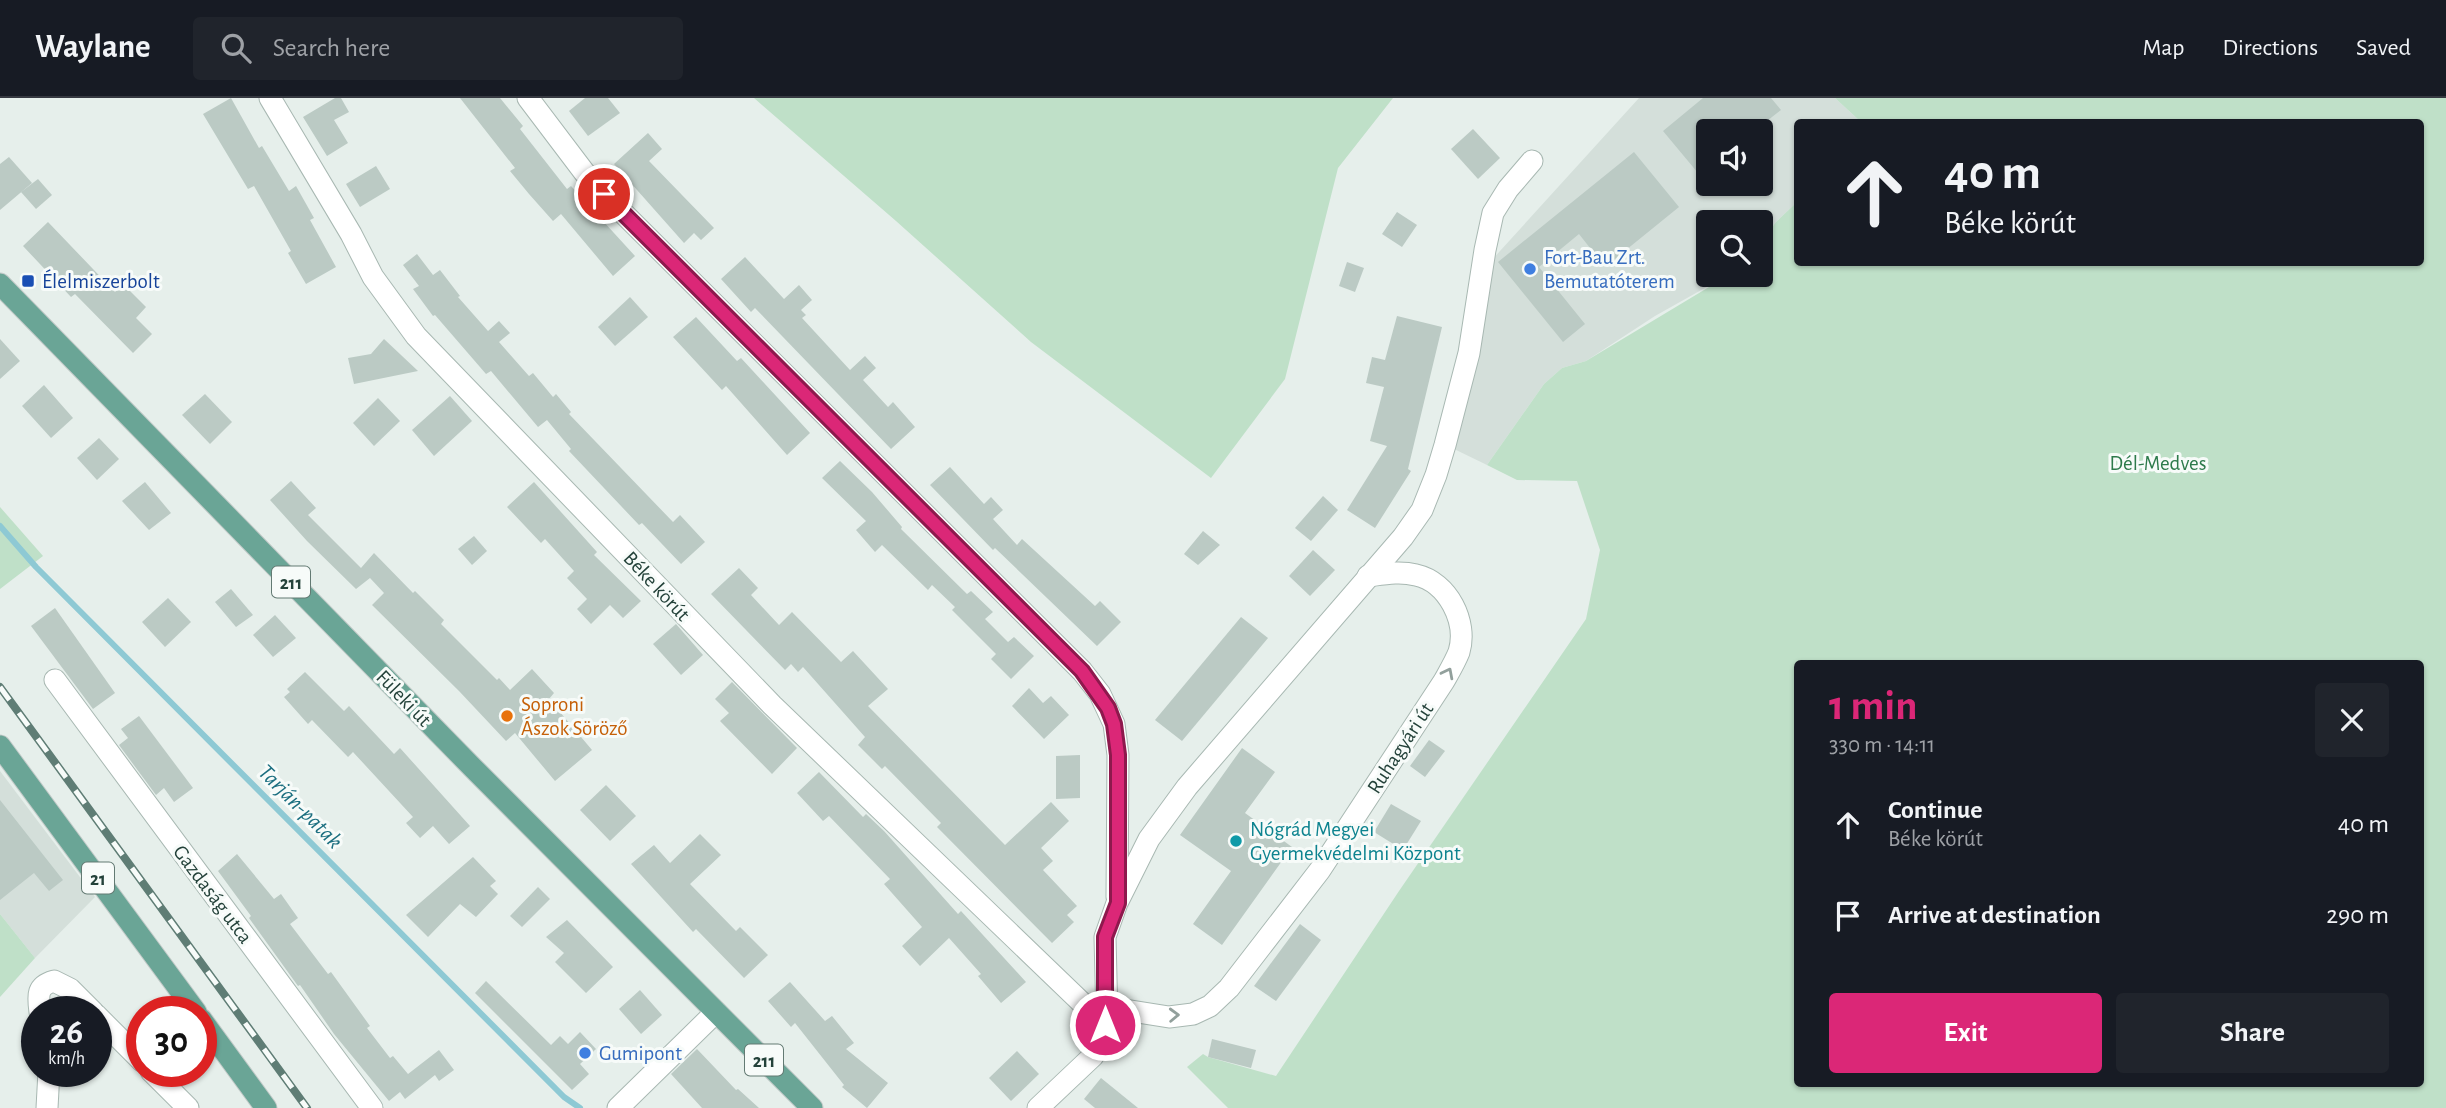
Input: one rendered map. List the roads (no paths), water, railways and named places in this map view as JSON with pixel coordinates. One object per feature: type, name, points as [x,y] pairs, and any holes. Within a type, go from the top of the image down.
[{"type":"main road","name":"Füleki út","points":[[0,284],[472,768],[812,1108]]},
{"type":"main road","name":"21","points":[[0,746],[184,996]]},
{"type":"main road","points":[[217,1041],[266,1108]]},
{"type":"street","name":"Béke körút","points":[[270,98],[351,234],[377,284],[416,336],[772,705],[1071,994],[1094,1012],[1106,1016]]},
{"type":"street","points":[[528,98],[584,173],[604,194],[1082,671],[1100,694],[1114,724],[1118,755],[1118,903]]},
{"type":"street","points":[[1038,1108],[1093,1056],[1101,1043],[1106,1016],[1105,937],[1149,839],[1167,812],[1403,537],[1422,510],[1436,475],[1469,353],[1493,213],[1508,189],[1532,162]]},
{"type":"street","name":"Ruhagyári út","points":[[1106,1016],[1169,1017],[1193,1014],[1210,1006],[1229,988],[1320,870],[1444,681],[1459,651],[1461,624],[1443,591],[1419,575],[1400,573],[1367,576]]},
{"type":"street","name":"Gazdaság utca","points":[[55,680],[372,1108]]},
{"type":"street","points":[[38,996],[41,987],[54,981],[77,996]]},
{"type":"street","points":[[619,1107],[716,1012]]},
{"type":"street","points":[[112,1030],[126,1045]]},
{"type":"street","points":[[47,1108],[48,1087]]},
{"type":"street","points":[[167,1087],[188,1108]]},
{"type":"waterway","name":"Tarján-patak","points":[[0,526],[36,567],[564,1097],[580,1108]]},
{"type":"railway","points":[[0,687],[307,1108]]},
{"type":"place","name":"Fort-Bau Zrt. Bemutatóterem","points":[[1530,269]]},
{"type":"place","name":"Élelmiszerbolt","points":[[28,281]]},
{"type":"place","name":"Soproni Ászok Söröző","points":[[507,716]]},
{"type":"place","name":"Nógrád Megyei Gyermekvédelmi Központ","points":[[1236,841]]},
{"type":"place","name":"Gumipont","points":[[585,1053]]},
{"type":"park label","name":"Dél-Medves","points":[[2158,463]]}]
